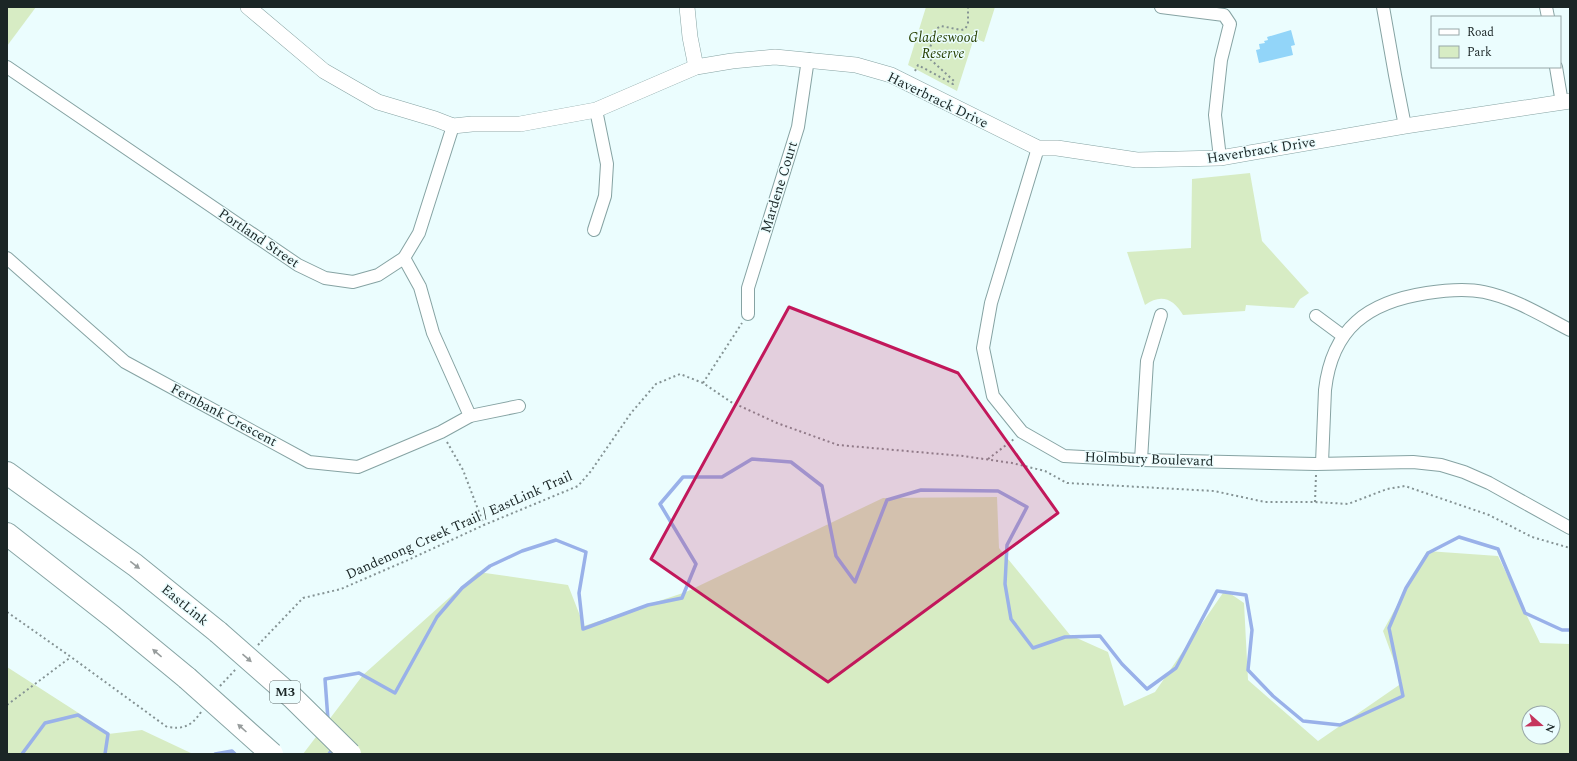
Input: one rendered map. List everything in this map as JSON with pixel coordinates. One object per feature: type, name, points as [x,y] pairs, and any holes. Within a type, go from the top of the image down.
[{"type":"highway","points":[[7,460],[103,542]]},
{"type":"highway","name":"EastLink","points":[[7,472],[135,565],[218,632],[292,697],[350,754]]},
{"type":"highway","points":[[7,534],[113,617],[186,678],[272,754]]},
{"type":"highway","points":[[7,553],[113,617]]},
{"type":"street","name":"Haverbrack Drive","points":[[248,7],[324,71],[378,102],[435,119],[452,126],[472,124],[520,124],[596,110],[696,67],[732,61],[775,57],[808,59],[856,65],[891,75],[1038,148],[1056,148],[1137,160],[1220,158],[1406,126],[1566,102]]},
{"type":"street","points":[[687,7],[690,37],[696,67]]},
{"type":"street","points":[[1161,7],[1224,15],[1230,24],[1220,60],[1215,115],[1220,158]]},
{"type":"street","points":[[1383,7],[1394,75],[1406,126]]},
{"type":"street","name":"Mardene Court","points":[[748,314],[748,288],[798,126],[808,59]]},
{"type":"street","name":"Portland Street","points":[[7,67],[298,265],[324,278],[353,282],[378,275],[404,258],[419,233],[452,126]]},
{"type":"street","points":[[1556,68],[1566,102]]},
{"type":"street","points":[[594,230],[605,196],[607,164],[596,110]]},
{"type":"street","name":"Holmbury Boulevard","points":[[1038,148],[991,303],[983,348],[993,396],[1022,432],[1064,456],[1142,460],[1319,464],[1414,462],[1441,465],[1464,472],[1489,483],[1570,528]]},
{"type":"street","name":"Fernbank Crescent","points":[[7,258],[125,362],[309,462],[358,467],[441,432],[470,416],[519,406]]},
{"type":"street","points":[[404,258],[420,287],[433,333],[470,416]]},
{"type":"street","points":[[1319,464],[1326,378],[1333,356],[1343,336],[1362,317],[1388,302],[1420,294],[1469,290],[1494,294],[1514,302],[1570,330]]},
{"type":"street","points":[[1142,460],[1147,361],[1161,315]]},
{"type":"street","points":[[1316,316],[1343,336]]},
{"type":"path","points":[[909,83],[918,65],[952,84],[954,81],[930,59],[929,51],[936,30],[941,26],[962,30],[965,28],[968,24],[968,7]]},
{"type":"path","points":[[703,383],[748,314]]},
{"type":"path","name":"Dandenong Creek Trail / EastLink Trail","points":[[302,598],[341,589],[484,525],[578,486],[591,471],[631,413],[656,384],[680,374],[703,383],[731,402],[777,423],[838,445],[963,456],[1012,463],[1046,471],[1067,483],[1214,491],[1265,502],[1348,504],[1387,489],[1405,486],[1489,515],[1532,537],[1570,548]]},
{"type":"path","points":[[441,432],[463,470],[484,525]]},
{"type":"path","points":[[988,460],[1022,432]]},
{"type":"path","points":[[1314,502],[1319,464]]},
{"type":"path","points":[[7,612],[71,657],[7,705]]},
{"type":"highlighted area","points":[[789,307],[958,373],[1058,513],[828,682],[651,559]]},
{"type":"green space","points":[[7,7],[36,7],[7,46]]},
{"type":"green space","name":"Gladeswood Reserve","points":[[926,7],[995,7],[984,42],[974,38],[957,91],[908,65]]},
{"type":"green space","points":[[1250,173],[1262,241],[1309,293],[1300,299],[1294,308],[1246,305],[1245,311],[1183,315],[1176,305],[1167,300],[1156,299],[1145,305],[1127,252],[1191,248],[1192,179]]},
{"type":"green space","points":[[997,497],[999,548],[1070,635],[1108,652],[1124,706],[1155,692],[1225,590],[1244,603],[1248,680],[1318,741],[1402,683],[1383,631],[1427,551],[1498,556],[1540,643],[1570,644],[1570,754],[303,754],[363,675],[478,572],[568,585],[584,626],[686,592],[883,498]]},
{"type":"green space","points":[[7,667],[91,721],[108,734],[142,730],[193,754],[7,754]]},
{"type":"building","points":[[1291,30],[1295,45],[1291,46],[1293,55],[1259,63],[1256,50],[1260,49],[1259,44],[1265,43],[1264,41],[1268,40],[1267,37]]},
{"type":"waterway","points":[[328,720],[325,679],[359,673],[395,693],[437,617],[462,588],[490,566],[522,551],[556,540],[586,552],[579,593],[583,629],[648,605],[682,598],[696,564],[660,504],[683,477],[722,477],[752,459],[791,462],[822,486],[836,556],[855,582],[887,500],[921,490],[998,491],[1027,507],[1007,545],[1005,584],[1011,619],[1033,648],[1065,637],[1100,636],[1122,664],[1147,689],[1176,668],[1217,591],[1246,595],[1252,630],[1248,670],[1273,696],[1303,721],[1340,725],[1403,696],[1389,628],[1406,588],[1428,553],[1459,537],[1498,549],[1525,613],[1562,630],[1570,630]]},
{"type":"waterway","points":[[22,754],[45,723],[78,715],[108,734],[105,754]]},
{"type":"waterway","points":[[329,754],[331,751],[331,746]]},
{"type":"waterway","points":[[215,754],[232,751],[235,754]]}]
